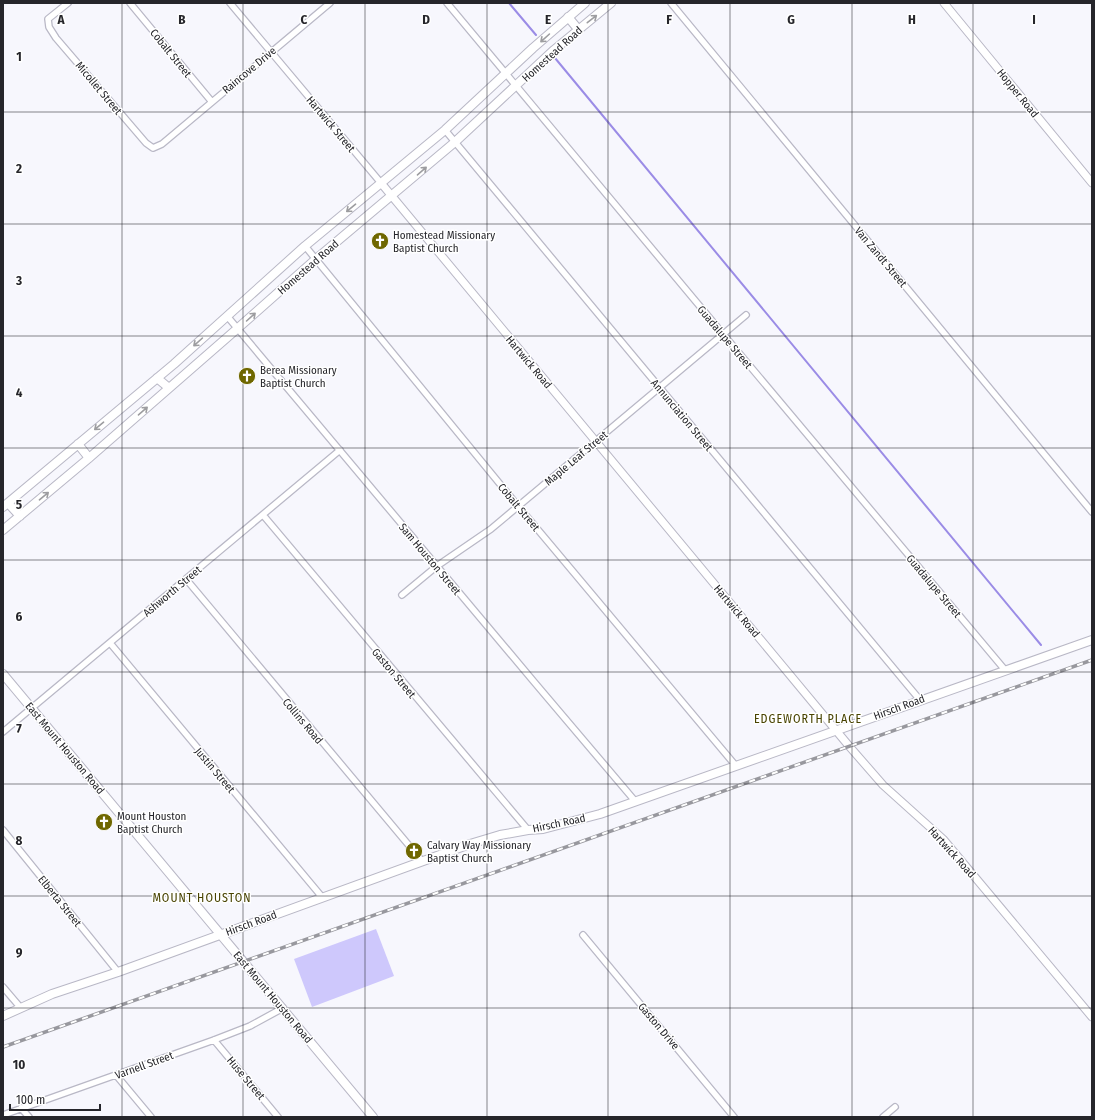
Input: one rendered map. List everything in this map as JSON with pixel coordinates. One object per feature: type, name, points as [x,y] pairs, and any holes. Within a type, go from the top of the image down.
[{"type":"main road","name":"Homestead Road","points":[[6,505],[157,378],[305,246],[445,130],[506,73],[585,3]]},
{"type":"main road","name":"Homestead Road","points":[[3,530],[90,458],[316,259],[455,142],[578,29],[611,3]]},
{"type":"main road","points":[[568,17],[578,29]]},
{"type":"main road","points":[[157,378],[170,388]]},
{"type":"main road","points":[[78,444],[90,458]]},
{"type":"main road","points":[[6,505],[20,516]]},
{"type":"main road","name":"Hirsch Road","points":[[3,1016],[20,1007],[52,994],[118,972],[422,861],[493,837],[528,830],[543,829],[600,814],[1092,640]]},
{"type":"main road","name":"East Mount Houston Road","points":[[3,674],[373,1117]]},
{"type":"street","name":"Micollet Street","points":[[68,3],[48,19],[49,27],[56,38],[146,143],[153,148],[162,144],[169,138]]},
{"type":"street","name":"Cobalt Street","points":[[130,3],[212,102]]},
{"type":"street","points":[[230,3],[271,52]]},
{"type":"street","name":"Raincove Drive","points":[[169,138],[330,3]]},
{"type":"street","name":"Guadalupe Street","points":[[448,3],[1005,670]]},
{"type":"street","name":"Van Zandt Street","points":[[671,3],[1092,512]]},
{"type":"street","name":"Hopper Road","points":[[944,3],[1092,183]]},
{"type":"street","name":"Hartwick Street","points":[[271,52],[392,196]]},
{"type":"street","name":"Annunciation Street","points":[[445,130],[920,700]]},
{"type":"street","name":"Hartwick Road","points":[[392,196],[835,730],[883,785],[943,839],[1092,1017]]},
{"type":"street","name":"Cobalt Street","points":[[305,246],[518,506],[736,766]]},
{"type":"street","name":"Maple Leaf Street","points":[[402,595],[437,566],[491,529],[746,314]]},
{"type":"street","name":"Sam Houston Street","points":[[227,316],[635,801]]},
{"type":"street","name":"Ashworth Street","points":[[3,732],[340,450]]},
{"type":"street","name":"Gaston Street","points":[[263,515],[528,830]]},
{"type":"street","name":"Collins Road","points":[[186,579],[422,861]]},
{"type":"street","name":"Justin Street","points":[[110,642],[322,897]]},
{"type":"street","name":"Elberta Street","points":[[3,830],[118,972]]},
{"type":"street","name":"Gaston Drive","points":[[584,935],[734,1117]]},
{"type":"street","points":[[3,987],[20,1007]]},
{"type":"street","name":"Varnell Street","points":[[3,1115],[214,1040],[250,1026],[282,1008]]},
{"type":"street","name":"Huse Street","points":[[214,1040],[278,1117]]},
{"type":"street","points":[[116,1075],[151,1117]]},
{"type":"street","points":[[883,1117],[895,1107]]},
{"type":"street","points":[[21,1108],[28,1117]]},
{"type":"shaded area","points":[[376,929],[394,976],[312,1007],[294,959]]},
{"type":"waterway","points":[[509,3],[536,35]]},
{"type":"waterway","points":[[555,58],[1041,645]]},
{"type":"railway","points":[[3,1047],[1092,660]]},
{"type":"place","name":"Homestead Missionary Baptist Church","points":[[380,241]]},
{"type":"place","name":"Berea Missionary Baptist Church","points":[[247,376]]},
{"type":"place","name":"Mount Houston Baptist Church","points":[[104,822]]},
{"type":"place","name":"Calvary Way Missionary Baptist Church","points":[[414,851]]},
{"type":"district","name":"EDGEWORTH PLACE","points":[[808,719]]},
{"type":"district","name":"MOUNT HOUSTON","points":[[202,898]]}]
